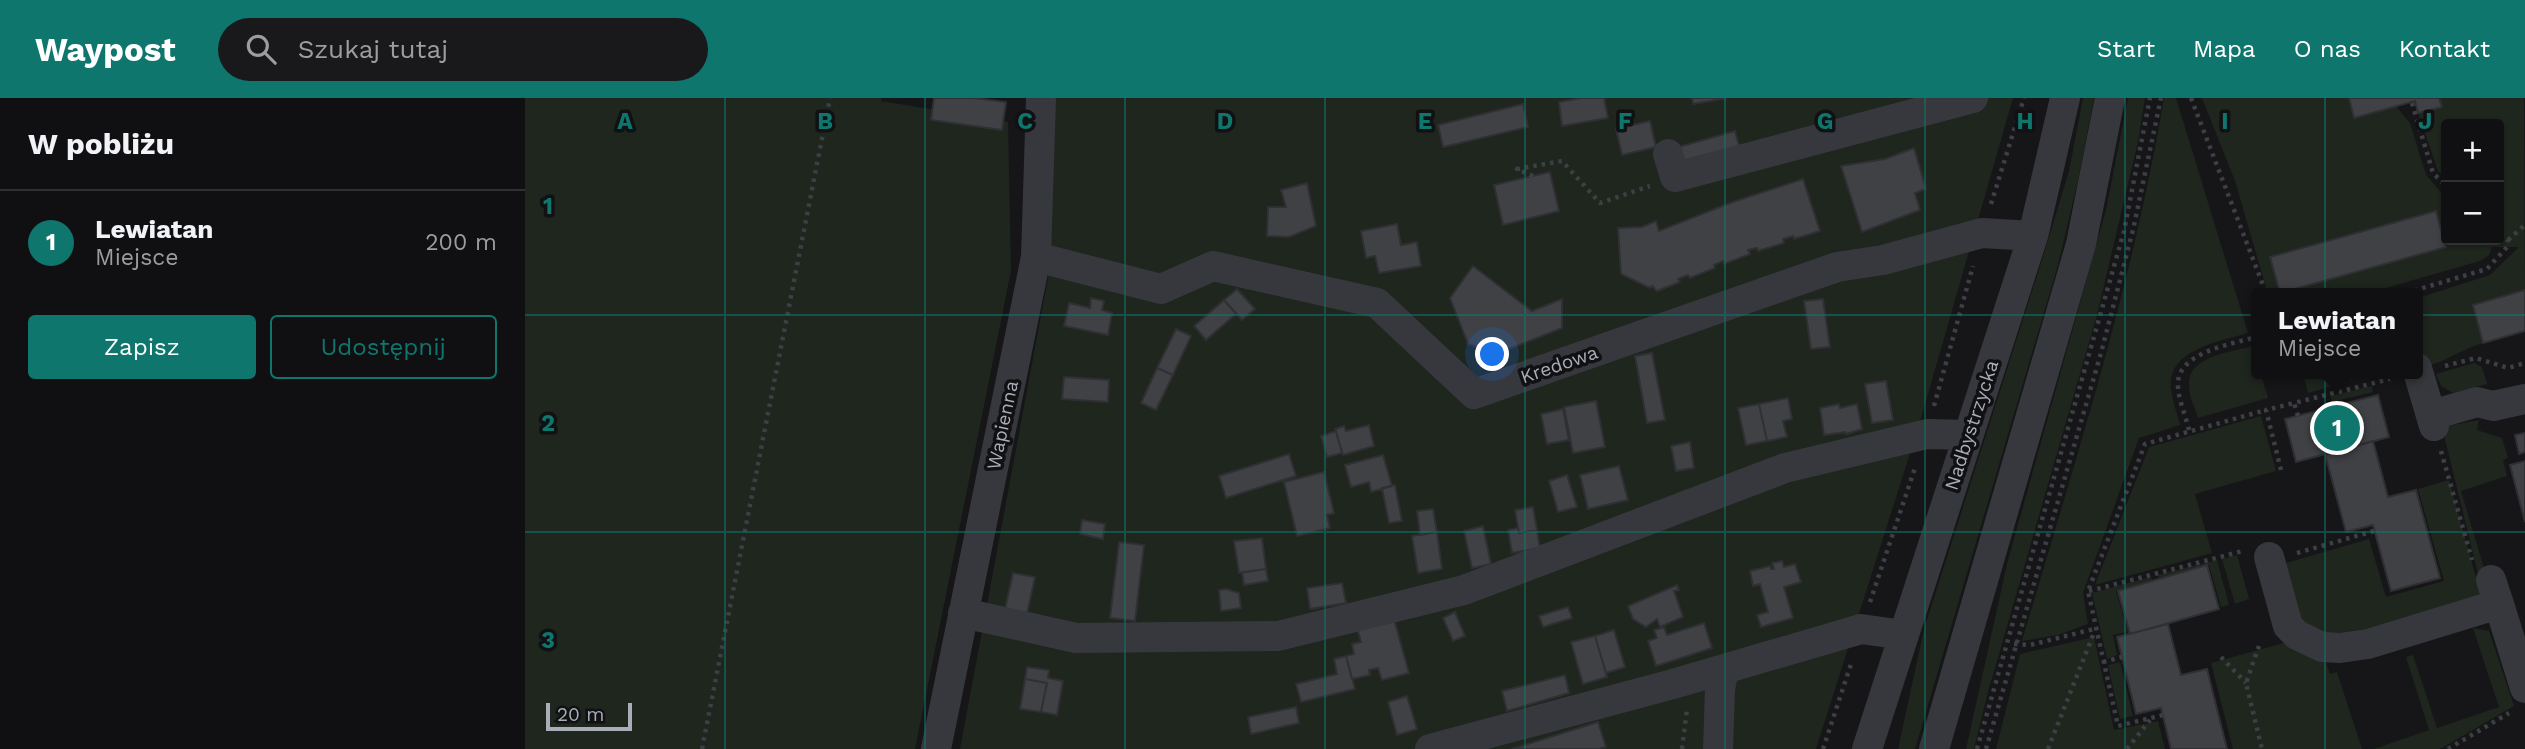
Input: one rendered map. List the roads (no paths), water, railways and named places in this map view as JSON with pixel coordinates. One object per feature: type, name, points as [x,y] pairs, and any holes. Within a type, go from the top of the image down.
[{"type":"street","name":"Wapienna","points":[[936,749],[1036,257],[1041,98]]},
{"type":"street","points":[[1672,166],[1973,98]]},
{"type":"street","name":"Nadbystrzycka","points":[[1867,749],[2033,236],[2065,98]]},
{"type":"street","points":[[1934,749],[2081,244],[2110,98]]},
{"type":"street","name":"Kredowa","points":[[1036,257],[1161,289],[1213,266],[1377,303],[1473,394],[1837,267],[1883,260],[1982,233],[2033,236]]},
{"type":"street","points":[[2415,379],[2433,420],[2477,402],[2493,406],[2525,399]]},
{"type":"street","points":[[963,613],[1076,638],[1278,636],[1464,590],[1785,468],[1927,434],[1968,435]]},
{"type":"street","points":[[2263,555],[2288,626],[2297,635],[2322,647],[2340,648],[2368,643],[2492,597],[2521,698]]},
{"type":"street","points":[[1430,749],[1861,629],[1904,635]]},
{"type":"street","points":[[1718,749],[1720,689],[1724,669]]},
{"type":"place","name":"Lewiatan","points":[[2337,428]]}]
